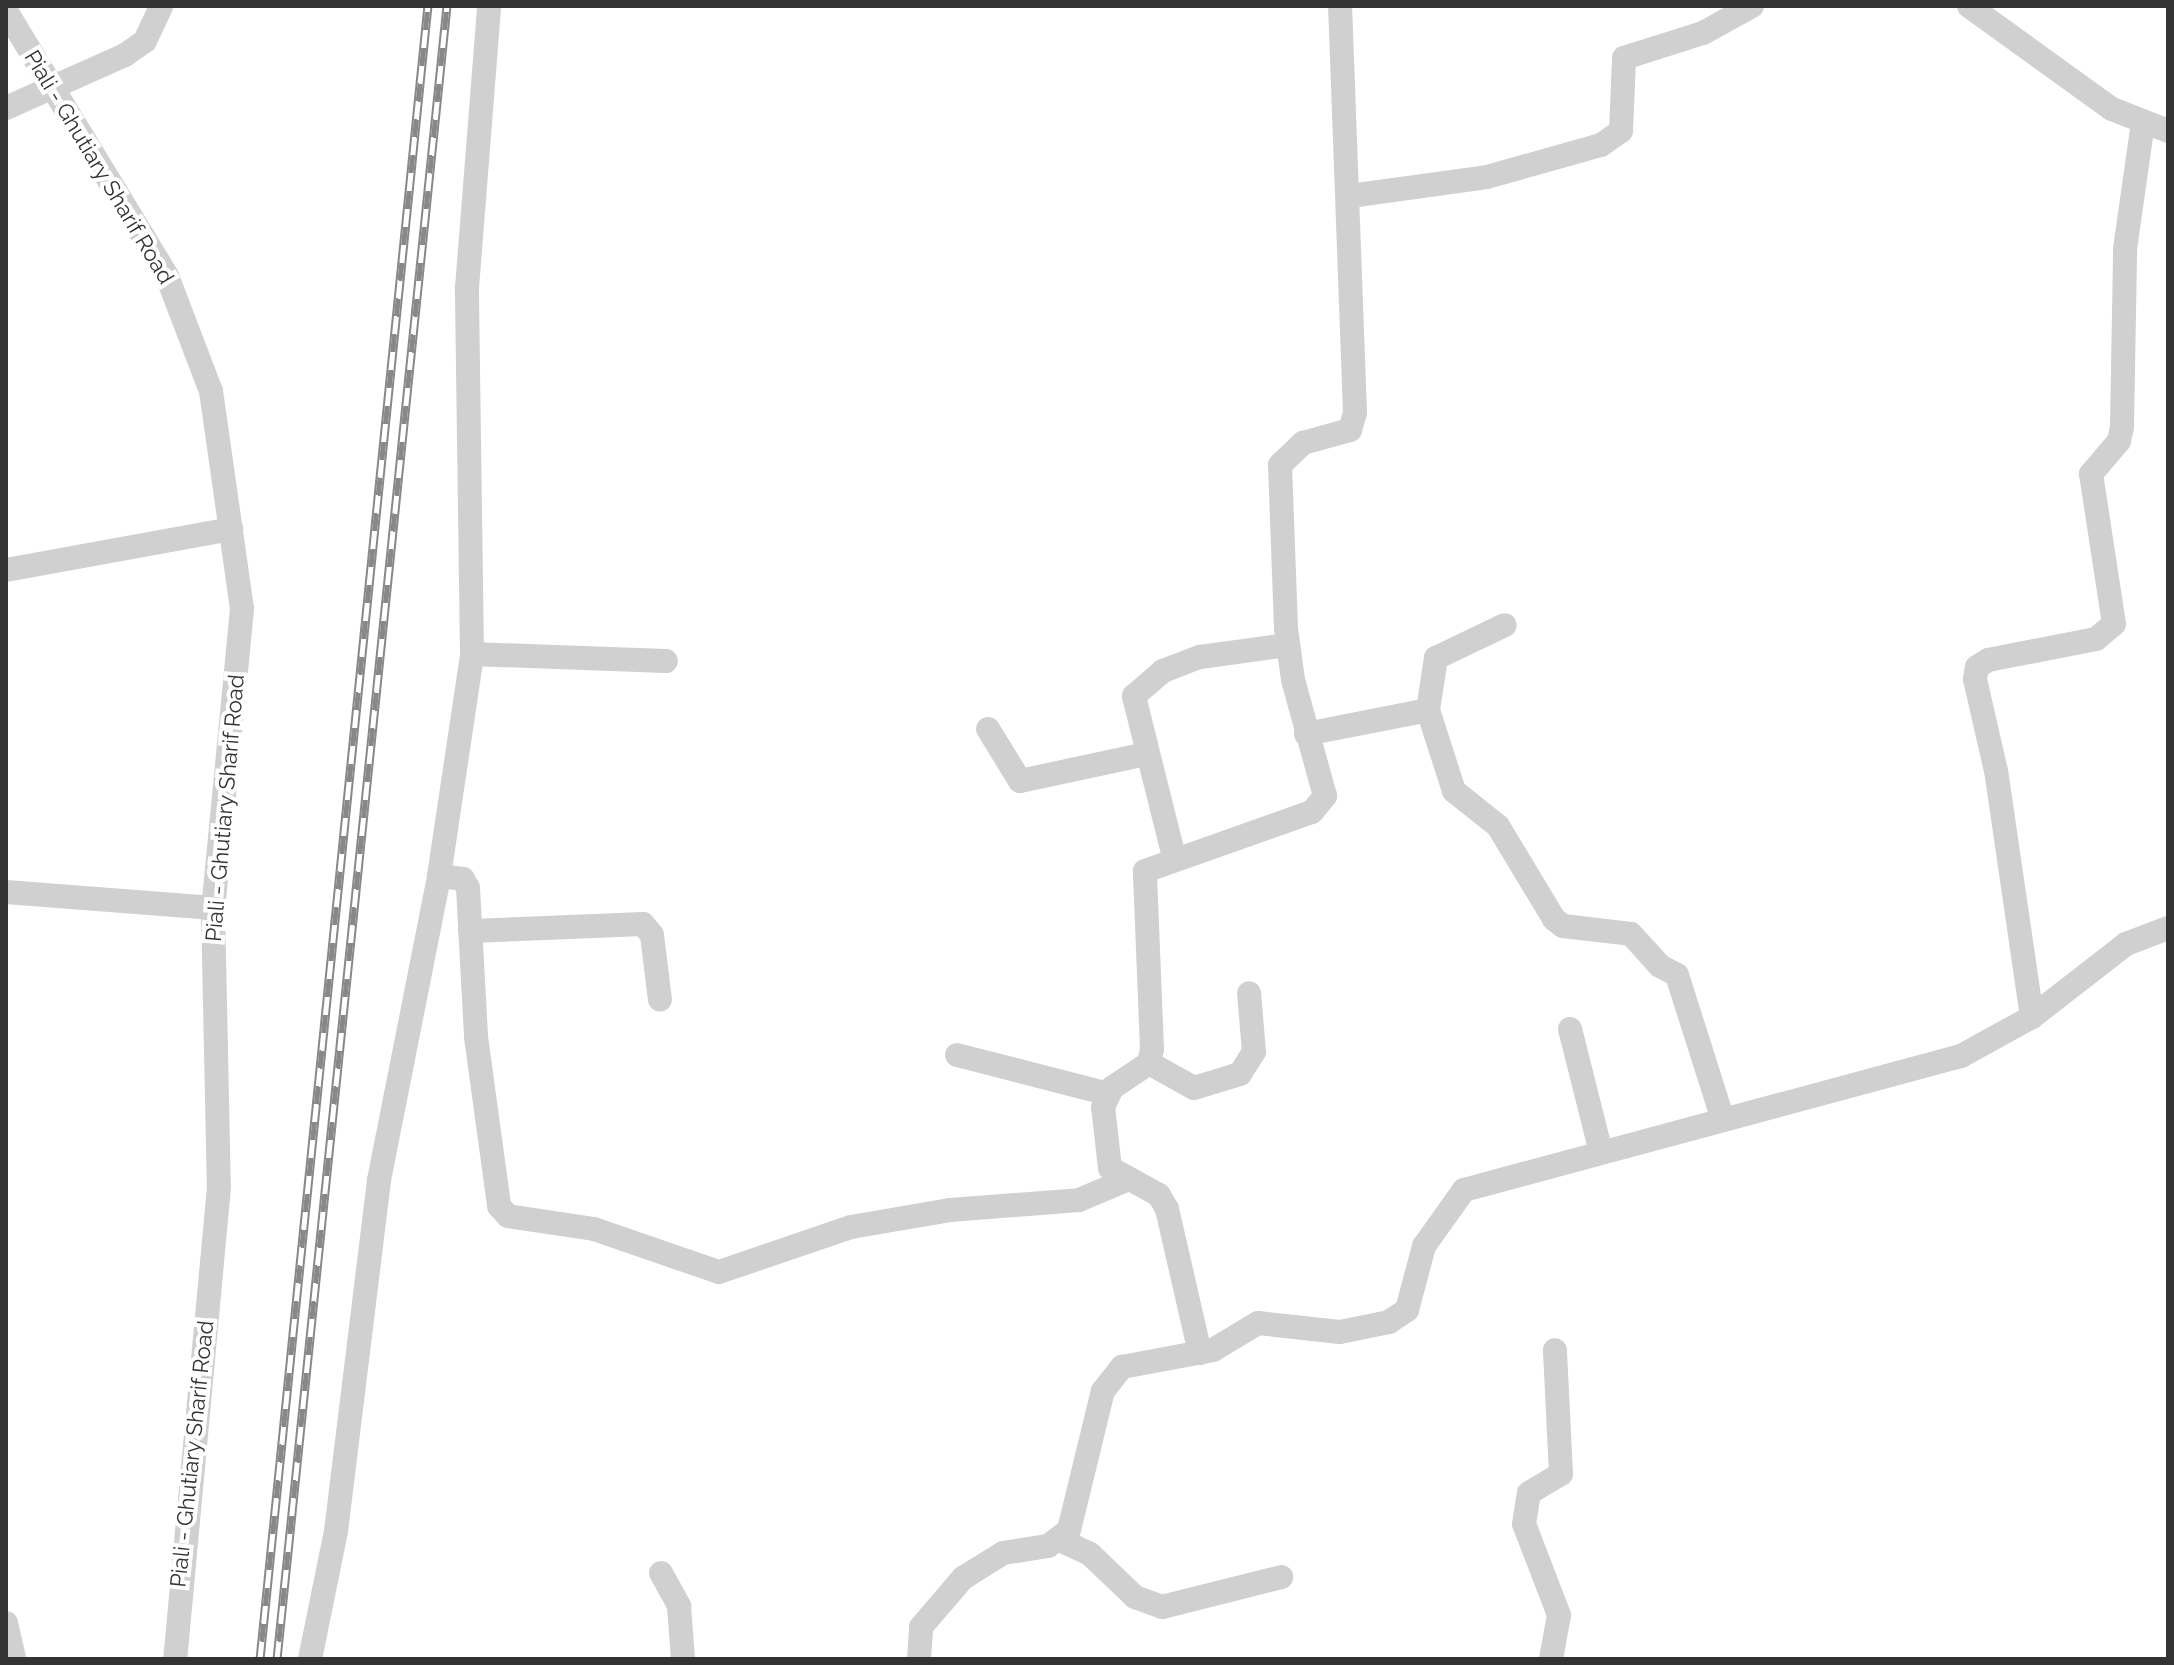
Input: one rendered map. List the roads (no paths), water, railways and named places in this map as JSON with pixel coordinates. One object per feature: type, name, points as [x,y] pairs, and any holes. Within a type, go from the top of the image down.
[{"type":"street","points":[[6,108],[56,91],[145,41],[161,6]]},
{"type":"street","points":[[310,1659],[336,1531],[384,1151],[439,876],[472,654],[467,288],[489,6]]},
{"type":"street","points":[[1149,1063],[1141,882],[1152,866],[1320,807],[1324,783],[1306,734],[1288,645],[1280,465],[1303,443],[1350,430],[1355,413],[1350,196],[1340,6]]},
{"type":"street","points":[[1350,196],[1487,177],[1601,145],[1621,131],[1624,58],[1703,33],[1752,6]]},
{"type":"street","points":[[1969,6],[2112,109],[2168,131]]},
{"type":"street","name":"Piali - Ghutiary Sharif Road","points":[[6,11],[167,276],[211,391],[242,609],[214,923],[219,1187],[175,1659]]},
{"type":"street","points":[[2032,1017],[1996,771],[1975,679],[1977,667],[1988,660],[2096,639],[2114,624],[2091,474],[2119,441],[2122,427],[2125,249],[2143,122]]},
{"type":"street","points":[[6,570],[231,529]]},
{"type":"street","points":[[1505,625],[1436,658],[1428,710],[1454,791],[1498,826],[1554,919],[1563,926],[1631,934],[1660,966],[1677,975],[1723,1120]]},
{"type":"street","points":[[1174,857],[1133,704],[1147,683],[1200,657],[1288,645]]},
{"type":"street","points":[[472,654],[666,661]]},
{"type":"street","points":[[1306,734],[1428,710]]},
{"type":"street","points":[[988,729],[1020,781],[1146,754]]},
{"type":"street","points":[[439,876],[466,882],[478,1052],[499,1206],[508,1216],[594,1229],[719,1272],[851,1227],[950,1210],[1079,1200],[1124,1181]]},
{"type":"street","points":[[6,892],[214,923]]},
{"type":"street","points":[[470,931],[643,924],[652,935],[660,1000]]},
{"type":"street","points":[[919,1659],[921,1627],[963,1578],[1003,1553],[1060,1540],[1069,1530],[1111,1378],[1122,1367],[1200,1353],[1258,1323],[1340,1332],[1397,1318],[1411,1300],[1437,1221],[1464,1190],[1933,1066],[2032,1017],[2126,944],[2168,928]]},
{"type":"street","points":[[1149,1063],[1194,1088],[1240,1074],[1254,1052],[1249,993]]},
{"type":"street","points":[[1570,1029],[1601,1152]]},
{"type":"street","points":[[957,1055],[1109,1094]]},
{"type":"street","points":[[1149,1063],[1109,1094],[1103,1107],[1104,1150],[1124,1181],[1163,1200],[1200,1353]]},
{"type":"street","points":[[1551,1659],[1559,1615],[1524,1524],[1529,1493],[1561,1474],[1555,1350]]},
{"type":"street","points":[[1060,1540],[1090,1554],[1135,1597],[1162,1607],[1281,1577]]},
{"type":"street","points":[[661,1573],[679,1606],[683,1659]]},
{"type":"street","points":[[6,1623],[14,1659]]},
{"type":"railway","points":[[260,1659],[428,6]]},
{"type":"railway","points":[[277,1659],[447,6]]}]
